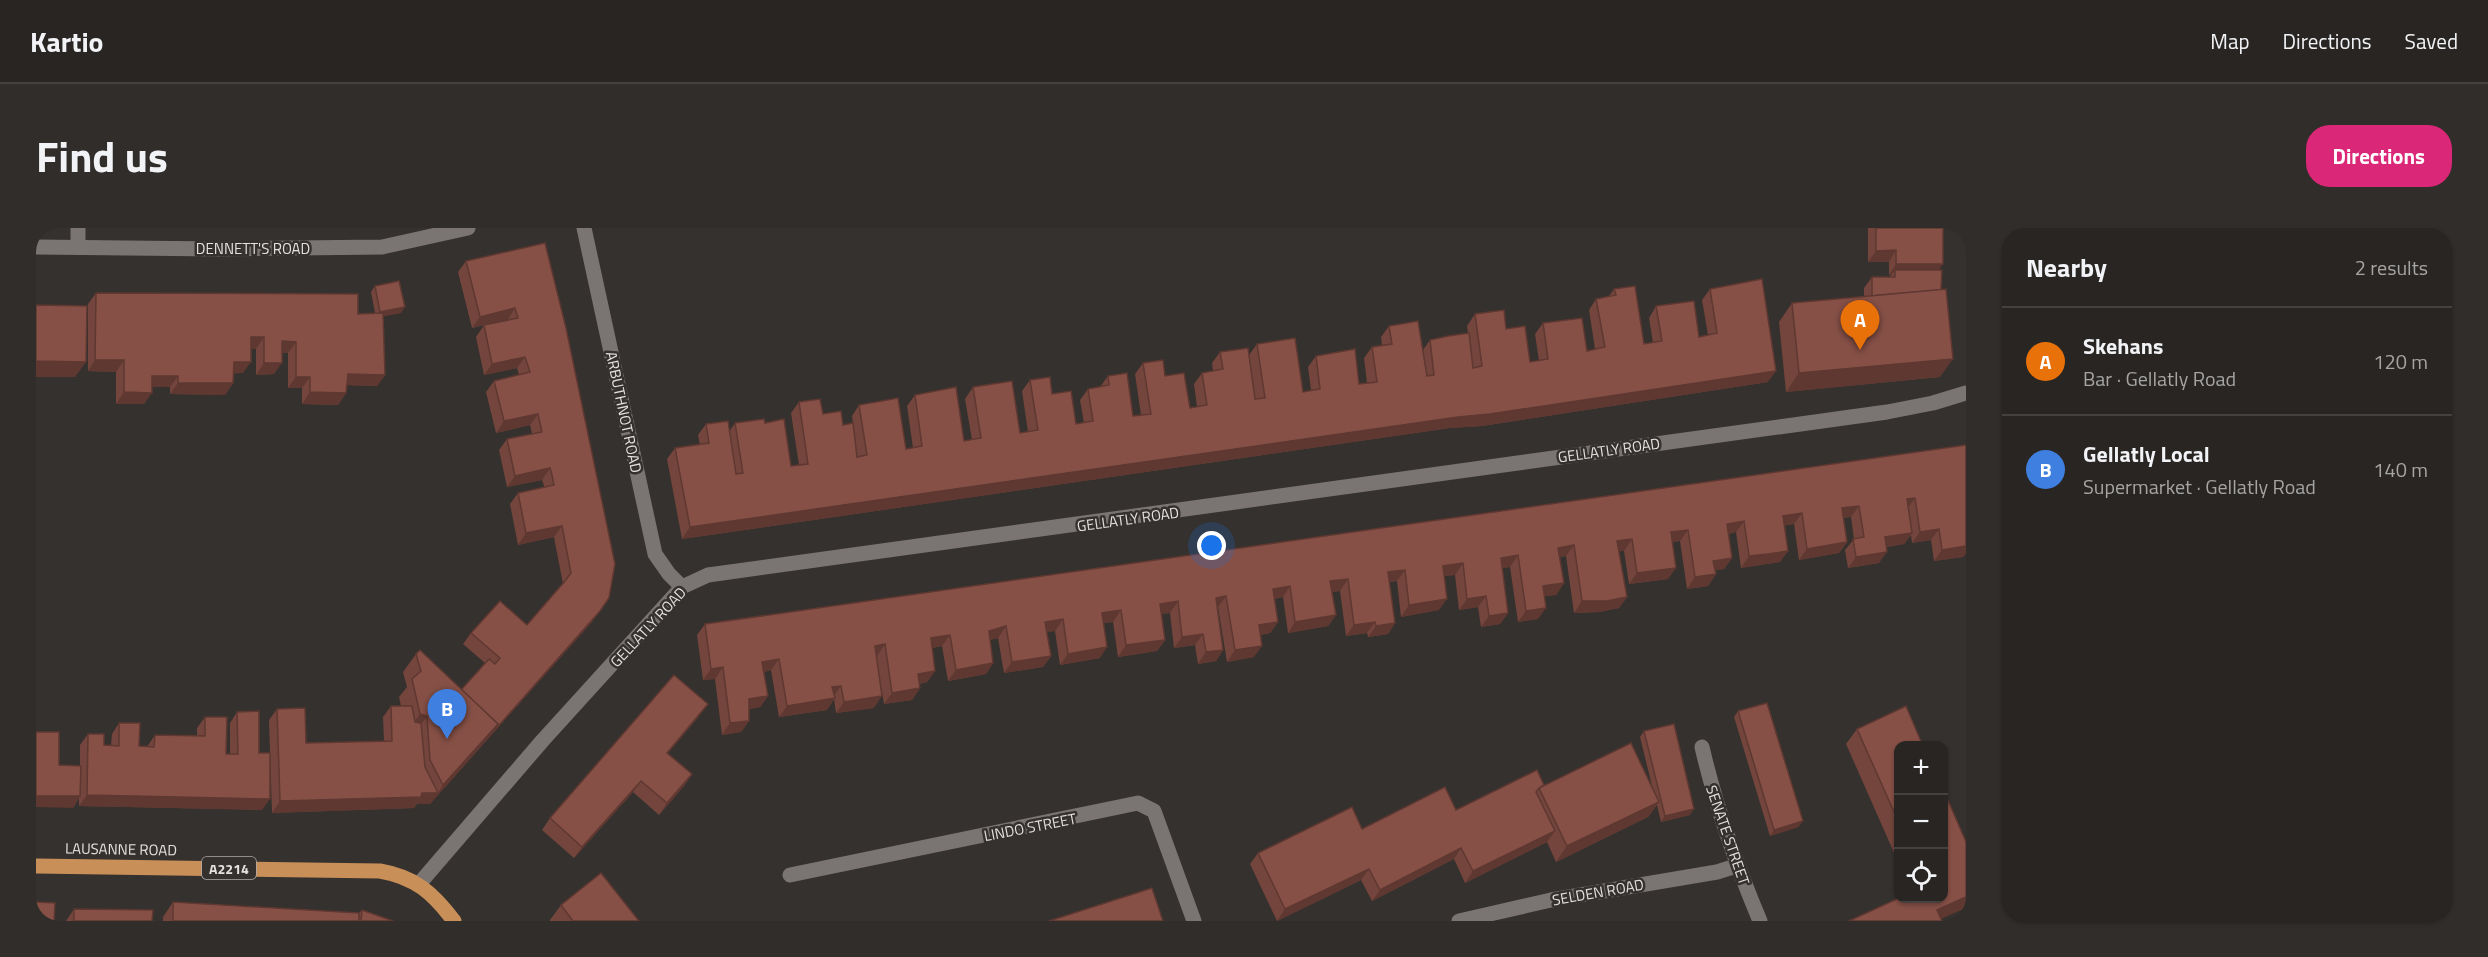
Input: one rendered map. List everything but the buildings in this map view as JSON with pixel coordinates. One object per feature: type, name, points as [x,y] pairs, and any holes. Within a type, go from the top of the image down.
[{"type":"main road","name":"LAUSANNE ROAD","points":[[36,866],[380,871],[400,874],[419,884]]},
{"type":"main road","name":"A2214","points":[[419,884],[454,921]]},
{"type":"street","points":[[78,228],[78,247]]},
{"type":"street","name":"DENNETT'S ROAD","points":[[36,247],[219,249],[382,247],[468,228]]},
{"type":"street","name":"ARBUTHNOT ROAD","points":[[584,228],[655,554],[669,574],[682,587]]},
{"type":"street","name":"GELLATLY ROAD","points":[[419,884],[543,740],[682,587],[708,576],[1887,412],[1933,403],[1966,393]]},
{"type":"street","name":"SENATE STREET","points":[[1702,747],[1712,789],[1736,866],[1761,921]]},
{"type":"street","name":"LINDO STREET","points":[[790,876],[1084,816],[1113,807],[1138,804],[1154,812],[1194,921]]},
{"type":"street","name":"SELDEN ROAD","points":[[1459,921],[1551,900],[1717,872],[1736,866]]},
{"type":"place","name":"Skehans","points":[[1860,350]]},
{"type":"place","name":"Gellatly Local","points":[[447,739]]}]
